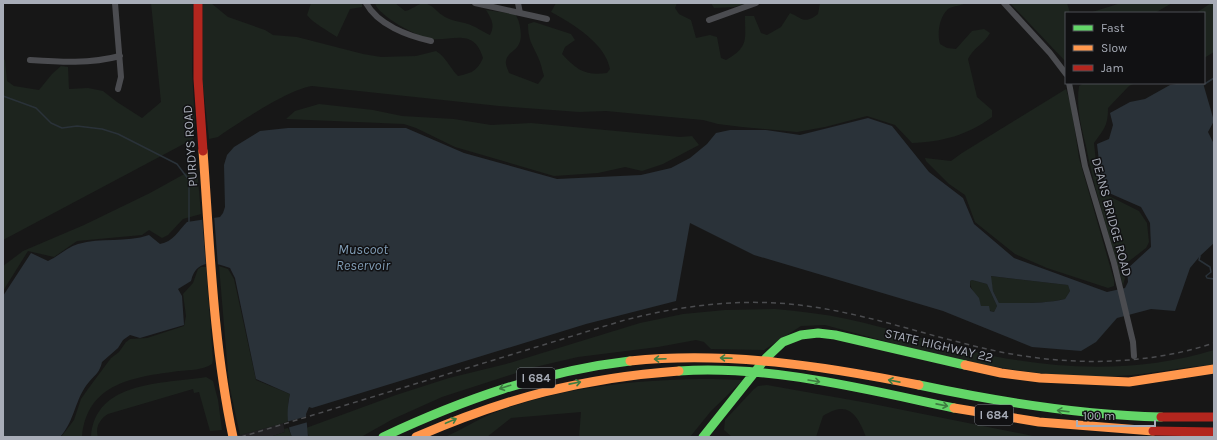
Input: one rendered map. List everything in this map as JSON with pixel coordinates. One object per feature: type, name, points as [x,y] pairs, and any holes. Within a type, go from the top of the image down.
[{"type":"main road","name":"PURDYS ROAD","points":[[198,3],[198,79],[220,372],[234,437]]},
{"type":"main road","name":"STATE HIGHWAY 22","points":[[703,437],[770,354],[787,340],[805,334],[835,336],[1001,373],[1028,377],[1129,382],[1214,369]]},
{"type":"main road","name":"I 684","points":[[383,437],[434,413],[488,392],[529,380],[571,370],[628,361],[656,359],[752,359],[781,362],[1015,404],[1070,412],[1147,418],[1214,418]]},
{"type":"main road","name":"I 684","points":[[416,437],[492,405],[519,396],[574,383],[657,372],[776,375],[1054,424],[1122,431],[1214,432]]},
{"type":"street","points":[[115,3],[121,77],[118,90]]},
{"type":"street","points":[[366,3],[378,17],[407,35],[431,41]]},
{"type":"street","points":[[475,3],[547,18]]},
{"type":"street","points":[[518,3],[520,13]]},
{"type":"street","points":[[709,20],[756,3]]},
{"type":"street","points":[[1004,3],[1050,53],[1065,73]]},
{"type":"street","points":[[30,60],[78,62],[102,61],[120,56]]},
{"type":"street","name":"DEANS BRIDGE ROAD","points":[[1070,84],[1091,187],[1120,290],[1133,342],[1134,356]]},
{"type":"shaded area","points":[[151,3],[193,3],[192,71],[195,125],[193,139],[3,240],[3,59],[5,60],[7,81],[14,86],[39,90],[52,74],[61,66],[68,67],[69,89],[88,88],[103,91],[142,118],[161,102]]},
{"type":"shaded area","points":[[203,3],[211,3],[228,17],[265,30],[273,35],[297,37],[363,54],[381,57],[416,56],[436,51],[443,56],[458,76],[474,71],[479,66],[483,58],[479,49],[474,43],[469,39],[462,38],[431,39],[417,35],[383,14],[377,8],[375,3],[395,3],[405,11],[424,3],[448,19],[471,25],[490,35],[492,22],[486,10],[515,14],[518,20],[521,37],[518,46],[508,56],[506,66],[509,73],[538,84],[544,76],[529,34],[528,24],[534,22],[571,34],[575,40],[565,47],[562,54],[577,68],[593,74],[607,73],[610,69],[602,51],[587,35],[569,22],[551,12],[556,3],[677,3],[675,8],[679,14],[691,20],[696,38],[710,35],[717,37],[721,58],[726,60],[739,51],[742,47],[745,37],[745,16],[754,16],[761,33],[767,35],[781,27],[790,13],[803,20],[809,19],[818,14],[820,3],[966,3],[950,8],[945,13],[940,26],[940,44],[947,48],[956,49],[972,31],[984,29],[990,33],[968,59],[977,97],[992,110],[992,117],[974,129],[964,133],[934,141],[912,143],[895,125],[867,116],[825,127],[797,132],[718,124],[703,120],[606,111],[579,112],[499,106],[312,86],[277,100],[218,137],[209,139],[202,77]]},
{"type":"shaded area","points":[[311,3],[362,3],[362,7],[350,9],[337,37],[317,24],[307,15]]},
{"type":"shaded area","points":[[711,3],[748,3],[734,7],[714,8]]},
{"type":"shaded area","points":[[1010,3],[1067,3],[1070,12],[1065,12],[1065,61]]},
{"type":"shaded area","points":[[1121,3],[1172,3],[1157,12],[1092,12]]},
{"type":"shaded area","points":[[1211,3],[1214,3],[1214,52],[1205,57],[1205,12],[1198,12]]},
{"type":"shaded area","points":[[1082,84],[1133,84],[1129,86],[1108,108],[1105,127],[1094,143],[1097,171],[1109,196],[1139,211],[1147,223],[1149,242],[1146,248],[1128,262],[1124,269],[1125,278],[1123,286],[1094,182],[1081,124],[1078,94],[1079,86]]},
{"type":"shaded area","points":[[1066,89],[1071,105],[1079,158],[1114,280],[1114,286],[1108,288],[1047,268],[1015,254],[975,222],[965,195],[949,184],[926,161],[925,158],[951,161]]},
{"type":"shaded area","points":[[319,104],[373,110],[402,116],[454,119],[491,125],[531,123],[680,137],[692,136],[699,145],[663,164],[642,171],[625,167],[598,173],[554,176],[455,147],[416,128],[404,124],[286,119],[295,111]]},
{"type":"shaded area","points":[[197,167],[201,214],[183,219],[168,235],[162,238],[149,230],[142,235],[77,241],[54,257],[28,251],[3,291],[3,266],[23,251],[84,225],[150,193]]},
{"type":"shaded area","points":[[219,266],[228,269],[234,279],[256,380],[290,394],[288,403],[288,422],[240,435],[229,384]]},
{"type":"shaded area","points":[[201,267],[206,267],[213,360],[212,364],[196,369],[146,376],[130,380],[116,386],[103,394],[93,404],[86,419],[82,437],[61,437],[74,420],[81,399],[111,358],[119,352],[126,342],[130,339],[147,338],[184,326],[186,316],[183,294],[193,283],[198,269]]},
{"type":"shaded area","points":[[990,276],[1068,285],[1070,291],[1065,299],[1057,301],[999,303],[993,291]]},
{"type":"shaded area","points":[[972,280],[987,284],[997,306],[994,312],[981,307],[970,285],[970,281]]},
{"type":"shaded area","points":[[775,309],[847,319],[971,351],[1031,362],[1093,367],[1124,366],[1185,358],[1214,350],[1214,365],[1117,376],[1080,376],[1043,373],[970,362],[933,354],[825,325],[801,326],[764,350],[711,349],[704,342],[696,340],[658,347],[578,357],[535,367],[442,397],[393,419],[361,437],[309,437],[306,428],[396,395],[449,378],[506,364],[640,323],[683,314],[725,310]]},
{"type":"shaded area","points":[[206,377],[213,381],[218,400],[222,430],[210,431],[199,392],[194,393],[193,389],[108,414],[99,424],[97,430],[98,437],[91,437],[95,418],[105,405],[118,395],[134,388],[152,384]]},
{"type":"shaded area","points":[[685,379],[743,380],[711,411],[690,437],[579,437],[581,412],[511,418],[487,437],[445,437],[491,414],[545,397],[572,391],[628,383]]},
{"type":"shaded area","points":[[767,385],[868,403],[1038,437],[866,437],[859,421],[855,416],[845,409],[839,409],[831,411],[823,416],[816,437],[732,437],[724,430],[725,420],[754,389],[758,386]]},
{"type":"shaded area","points":[[283,423],[285,432],[270,437],[232,437]]},
{"type":"shaded area","points":[[288,428],[292,437],[270,437],[285,432],[284,429]]},
{"type":"water","name":"Muscoot Reservoir","points":[[1203,84],[1214,121],[1208,132],[1214,144],[1214,243],[1190,268],[1175,311],[1151,309],[1117,318],[1096,342],[1081,351],[1032,347],[943,311],[754,255],[690,223],[676,301],[586,324],[312,408],[309,407],[306,414],[308,437],[292,437],[288,416],[290,394],[256,379],[235,278],[230,268],[217,264],[206,264],[197,269],[193,274],[191,281],[178,289],[182,296],[184,325],[140,338],[130,335],[123,340],[118,348],[102,362],[99,371],[84,388],[69,424],[60,437],[3,437],[3,296],[31,253],[48,261],[70,247],[78,244],[96,241],[131,239],[149,235],[160,244],[172,239],[187,222],[220,217],[225,207],[224,165],[227,155],[234,147],[260,131],[288,128],[406,128],[464,153],[557,179],[641,175],[671,168],[690,158],[707,144],[716,133],[730,130],[766,130],[800,135],[868,118],[892,126],[929,172],[963,198],[974,224],[1014,258],[1107,292],[1125,288],[1128,282],[1127,269],[1151,247],[1150,223],[1141,207],[1109,193],[1100,170],[1097,144],[1109,139],[1113,125],[1110,113],[1130,102],[1145,99],[1170,85]],"holes":[[[991,276],[1068,285],[1070,291],[1065,299],[1049,302],[999,303],[993,291]],[[972,280],[987,284],[997,306],[994,312],[990,311],[989,306],[981,306],[979,298],[970,287],[970,281]]]},
{"type":"pier","points":[[214,215],[218,266],[206,267],[202,217]]},
{"type":"pier","points":[[308,416],[308,422],[287,428],[286,422]]},
{"type":"waterway","points":[[1205,84],[1214,78]]},
{"type":"waterway","points":[[3,96],[36,108],[51,123],[62,128],[77,126],[102,129],[118,134],[177,164],[189,180],[189,222]]},
{"type":"waterway","points":[[1200,256],[1199,260],[1210,267],[1211,272],[1206,276],[1207,278],[1214,279]]},
{"type":"railway","points":[[241,437],[625,320],[648,314],[695,306],[742,302],[790,304],[814,307],[879,321],[987,349],[1043,359],[1072,361],[1130,360],[1186,351],[1214,343]]},
{"type":"traffic: fast","points":[[703,437],[766,358],[783,342],[801,335],[818,333],[835,335],[965,365]]},
{"type":"traffic: fast","points":[[383,437],[473,399],[504,389],[566,372],[630,361]]},
{"type":"traffic: fast","points":[[679,371],[714,370],[783,375],[852,386],[954,408]]},
{"type":"traffic: fast","points":[[919,385],[1039,407],[1100,414],[1161,417]]},
{"type":"traffic: slow","points":[[203,151],[213,294],[226,402],[233,437]]},
{"type":"traffic: slow","points":[[630,361],[667,358],[739,359],[811,366],[919,385]]},
{"type":"traffic: slow","points":[[965,365],[1001,373],[1040,378],[1129,382],[1214,369]]},
{"type":"traffic: slow","points":[[416,437],[481,411],[544,392],[609,379],[679,371]]},
{"type":"traffic: slow","points":[[954,408],[1039,422],[1153,431]]},
{"type":"traffic: jam","points":[[198,3],[198,79],[203,151]]},
{"type":"traffic: jam","points":[[1161,417],[1214,417]]},
{"type":"traffic: jam","points":[[1153,431],[1214,432]]}]
